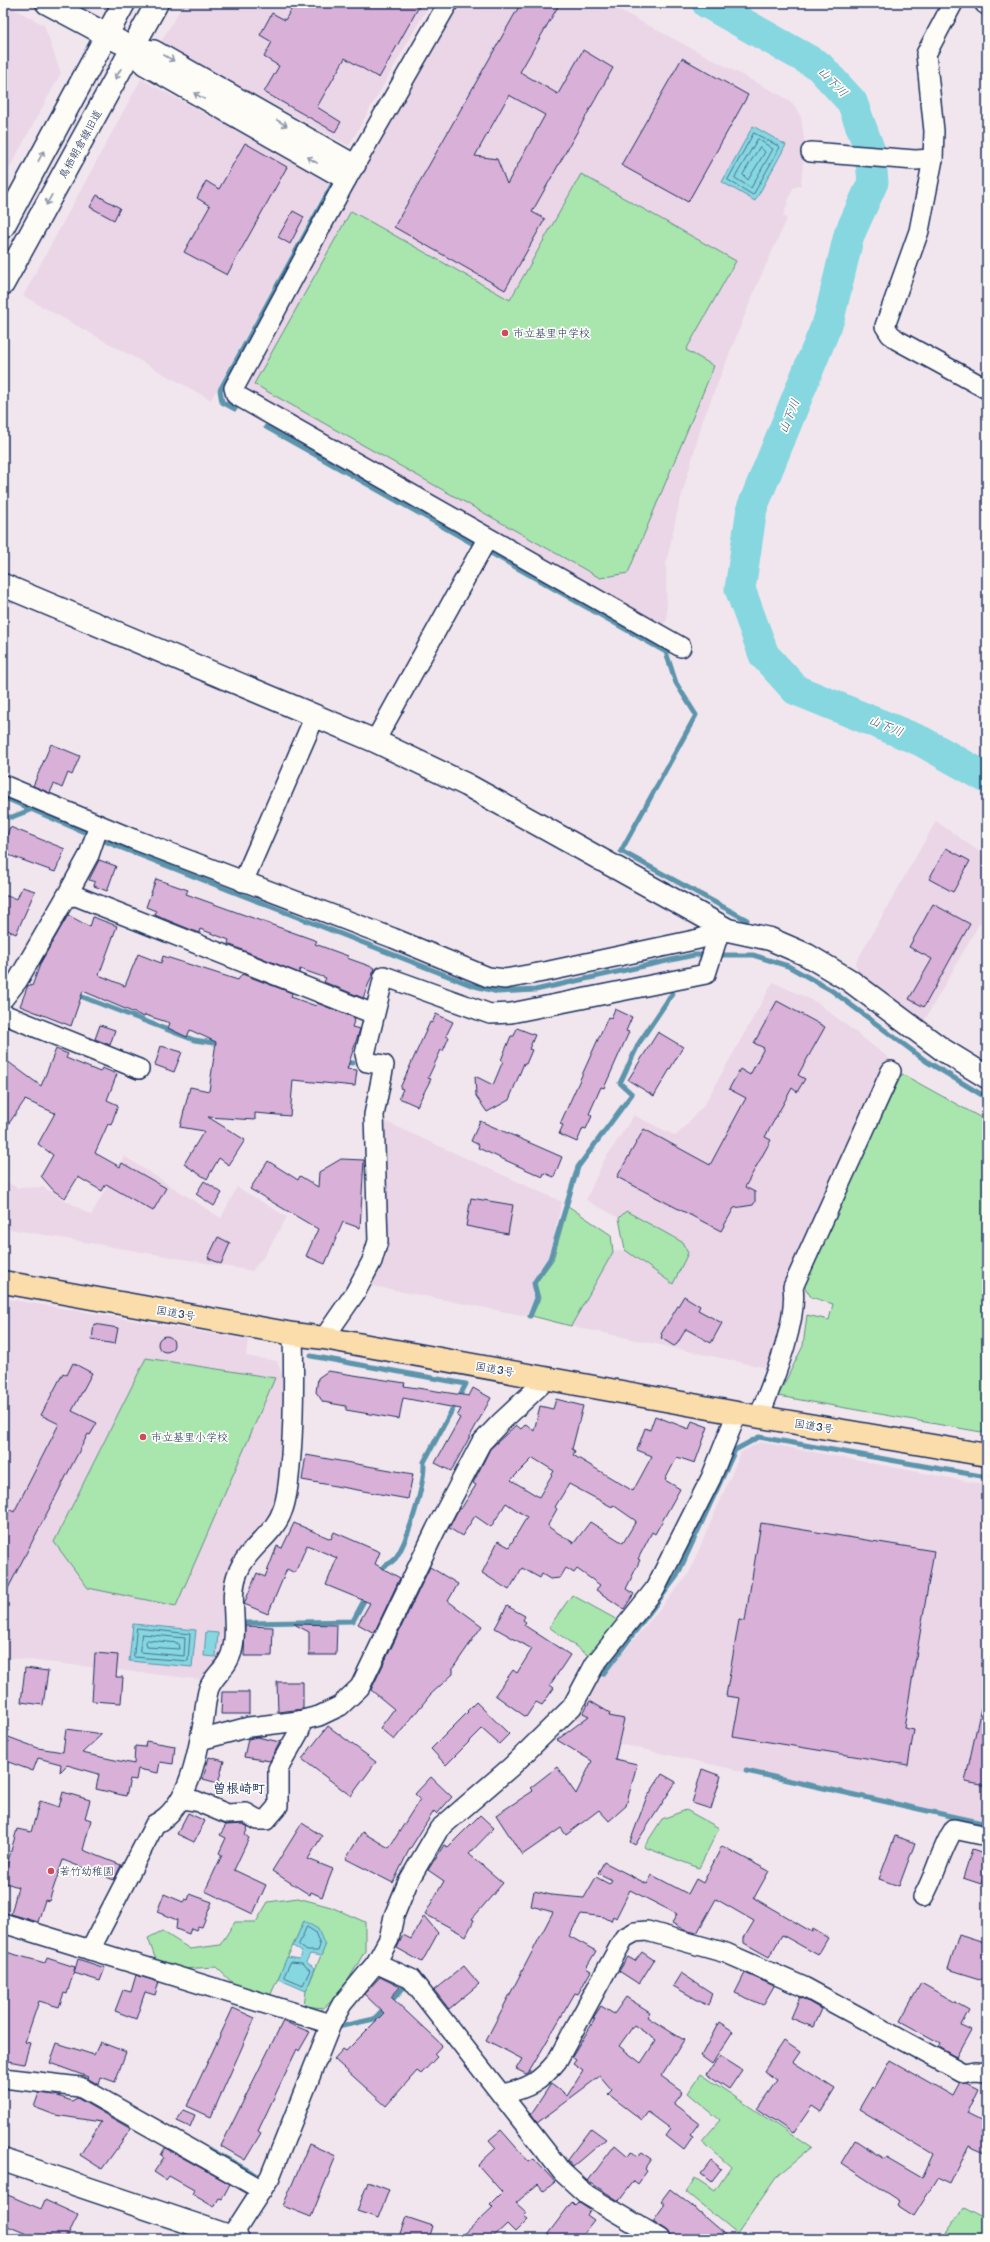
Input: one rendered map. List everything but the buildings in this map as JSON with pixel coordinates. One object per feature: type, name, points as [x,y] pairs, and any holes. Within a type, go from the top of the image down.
[{"type":"highway","name":"国道3号","points":[[3,1282],[548,1378],[759,1417],[987,1455]]},
{"type":"street","points":[[47,3],[106,36],[132,48],[144,65],[351,172]]},
{"type":"street","points":[[3,227],[124,3]]},
{"type":"street","name":"鳥栖朝倉線旧道","points":[[3,284],[157,3]]},
{"type":"street","points":[[448,3],[351,172],[234,388],[236,395],[487,539],[682,648]]},
{"type":"street","points":[[953,3],[926,54],[934,131],[933,159],[919,231],[886,326],[890,334],[897,340],[987,389]]},
{"type":"street","points":[[815,152],[910,159],[933,159]]},
{"type":"street","points":[[375,741],[487,539]]},
{"type":"street","points":[[3,585],[375,741],[467,785],[724,931],[770,939],[807,955],[849,980],[943,1050],[987,1078]]},
{"type":"street","points":[[243,882],[315,716]]},
{"type":"street","points":[[3,785],[243,882],[393,938],[462,968],[488,976],[505,979],[699,939],[724,931]]},
{"type":"street","points":[[3,1000],[11,978],[66,897],[89,855],[99,825]]},
{"type":"street","points":[[66,897],[76,896],[374,1014]]},
{"type":"street","points":[[324,1338],[355,1293],[372,1261],[378,1241],[374,1114],[384,1065],[367,1062],[365,1054],[384,976],[490,1014],[511,1013],[706,974],[724,931]]},
{"type":"street","points":[[3,1014],[139,1069]]},
{"type":"street","points":[[759,1417],[780,1362],[795,1301],[793,1287],[891,1071]]},
{"type":"street","points":[[90,1950],[155,1824],[165,1820],[182,1799],[200,1740],[209,1688],[228,1663],[233,1646],[232,1591],[238,1572],[248,1554],[271,1532],[283,1510],[289,1484],[294,1407],[294,1334]]},
{"type":"street","points":[[200,1740],[249,1727],[299,1721],[319,1716],[340,1706],[360,1687],[436,1529],[482,1443],[500,1423],[548,1378]]},
{"type":"street","points":[[3,2160],[233,2238],[270,2177],[331,2024],[342,2004],[376,1964],[389,1939],[394,1916],[408,1882],[439,1829],[512,1766],[572,1707],[595,1664],[655,1589],[711,1478],[737,1413]]},
{"type":"street","points":[[182,1799],[196,1801],[227,1814],[246,1813],[258,1820],[266,1820],[278,1806],[278,1769],[300,1730],[299,1721]]},
{"type":"street","points":[[923,1897],[929,1888],[944,1844],[954,1829],[987,1836]]},
{"type":"street","points":[[3,1923],[331,2024]]},
{"type":"street","points":[[503,2094],[528,2088],[545,2076],[557,2061],[624,1938],[635,1932],[647,1931],[726,1953],[804,1987],[963,2073],[975,2071],[987,2072]]},
{"type":"street","points":[[376,1964],[411,1979],[503,2094],[562,2172],[587,2194],[661,2239]]},
{"type":"street","points":[[3,2078],[80,2087],[262,2190]]},
{"type":"shaded area","points":[[3,3],[44,25],[61,73],[3,180]]},
{"type":"shaded area","points":[[184,3],[430,3],[349,146],[254,94],[235,130],[330,182],[211,400],[23,296],[141,79],[217,120],[236,84],[160,43]]},
{"type":"shaded area","name":"市立基里中学校","points":[[457,3],[606,3],[782,96],[795,106],[801,117],[805,145],[801,185],[793,188],[783,216],[787,219],[757,285],[703,420],[678,509],[666,564],[667,620],[661,626],[251,394],[246,380]]},
{"type":"shaded area","points":[[936,821],[987,857],[987,910],[922,1025],[862,979],[855,964]]},
{"type":"shaded area","points":[[773,982],[818,1003],[890,1059],[787,1286],[775,1352],[767,1368],[571,1326],[613,1252],[625,1250],[673,1284],[626,1211],[619,1218],[586,1200],[603,1162],[634,1115],[676,1136],[704,1105]]},
{"type":"shaded area","points":[[382,1120],[562,1202],[548,1259],[532,1283],[534,1299],[526,1316],[368,1285]]},
{"type":"shaded area","points":[[124,1156],[221,1218],[237,1187],[287,1217],[265,1255],[252,1271],[3,1228],[3,1180],[18,1188],[43,1187],[91,1215]]},
{"type":"shaded area","name":"市立基里小学校","points":[[3,1298],[248,1340],[246,1356],[277,1361],[286,1385],[279,1489],[275,1506],[260,1530],[241,1550],[224,1585],[224,1657],[205,1680],[10,1658],[3,1664]]},
{"type":"shaded area","points":[[760,1442],[987,1485],[987,1826],[606,1741],[581,1722],[571,1719],[599,1681],[688,1575],[741,1452]]},
{"type":"green space","points":[[581,174],[736,261],[686,350],[714,366],[628,573],[600,578],[254,384],[351,211],[510,300]]},
{"type":"green space","points":[[902,1074],[987,1121],[987,1433],[778,1396],[803,1346],[807,1315],[829,1320],[833,1304],[811,1297],[802,1283]]},
{"type":"green space","points":[[568,1206],[611,1235],[613,1252],[571,1326],[532,1316],[540,1298],[536,1283],[553,1260]]},
{"type":"green space","points":[[626,1211],[682,1242],[688,1253],[673,1284],[625,1250],[619,1218]]},
{"type":"green space","points":[[146,1358],[275,1378],[176,1606],[88,1588],[54,1542]]},
{"type":"green space","points":[[572,1595],[623,1623],[593,1659],[549,1627]]},
{"type":"green space","points":[[686,1810],[719,1828],[699,1868],[644,1847],[662,1819]]},
{"type":"green space","points":[[298,1898],[331,1907],[365,1922],[365,1951],[342,1991],[324,2008],[304,2006],[306,1991],[325,1946],[304,1921],[270,1996],[239,1989],[216,1967],[180,1969],[157,1963],[148,1938],[162,1931],[190,1949],[220,1945],[235,1922],[256,1922],[268,1902]]},
{"type":"green space","points":[[701,2074],[811,2148],[778,2175],[737,2234],[686,2192],[695,2178],[715,2191],[731,2167],[702,2141],[720,2120],[688,2093]]},
{"type":"green space","points":[[964,2208],[985,2219],[987,2218],[987,2239],[942,2239]]},
{"type":"water","points":[[753,126],[786,145],[755,201],[722,182]]},
{"type":"water","points":[[133,1624],[196,1630],[192,1667],[129,1661]]},
{"type":"water","points":[[206,1632],[218,1633],[216,1657],[204,1656]]},
{"type":"water","points":[[304,1921],[318,1929],[325,1946],[321,1956],[310,1954],[306,1962],[315,1968],[306,1991],[278,1979],[287,1957],[299,1959],[302,1952],[293,1946]]},
{"type":"waterway","name":"山下川","points":[[707,3],[819,66],[852,102],[870,151],[873,182],[849,235],[829,319],[752,508],[740,589],[764,655],[796,690],[921,741],[987,778]]},
{"type":"waterway","points":[[235,409],[222,402],[220,390],[332,185]]},
{"type":"waterway","points":[[266,427],[472,543]]},
{"type":"waterway","points":[[491,553],[666,652],[676,683],[696,715],[621,851],[747,920]]},
{"type":"waterway","points":[[3,797],[114,845],[471,985],[498,992],[535,990],[694,955],[709,955]]},
{"type":"waterway","points":[[3,817],[12,817],[30,810]]},
{"type":"waterway","points":[[717,955],[753,955],[788,966],[831,990],[926,1061],[987,1098]]},
{"type":"waterway","points":[[75,994],[194,1040],[222,1044]]},
{"type":"waterway","points":[[530,1316],[537,1298],[534,1283],[550,1259],[578,1167],[632,1094],[620,1083],[639,1043],[672,994]]},
{"type":"waterway","points":[[342,1062],[353,1063]]},
{"type":"waterway","points":[[311,1356],[466,1384],[424,1462],[424,1472],[419,1498],[400,1551],[395,1559],[382,1568],[379,1572]]},
{"type":"waterway","points":[[603,1674],[677,1576],[735,1450],[759,1437],[987,1477]]},
{"type":"waterway","points":[[244,1623],[353,1621],[367,1595]]},
{"type":"waterway","points":[[746,1771],[987,1824]]},
{"type":"waterway","points":[[338,2027],[374,2019],[407,1984]]},
{"type":"waterway","points":[[209,2149],[258,2176]]},
{"type":"place","name":"市立基里中学校","points":[[505,333]]},
{"type":"place","name":"市立基里小学校","points":[[143,1437]]},
{"type":"place","name":"若竹幼稚園","points":[[51,1871]]},
{"type":"district","name":"曽根崎町","points":[[239,1788]]}]
